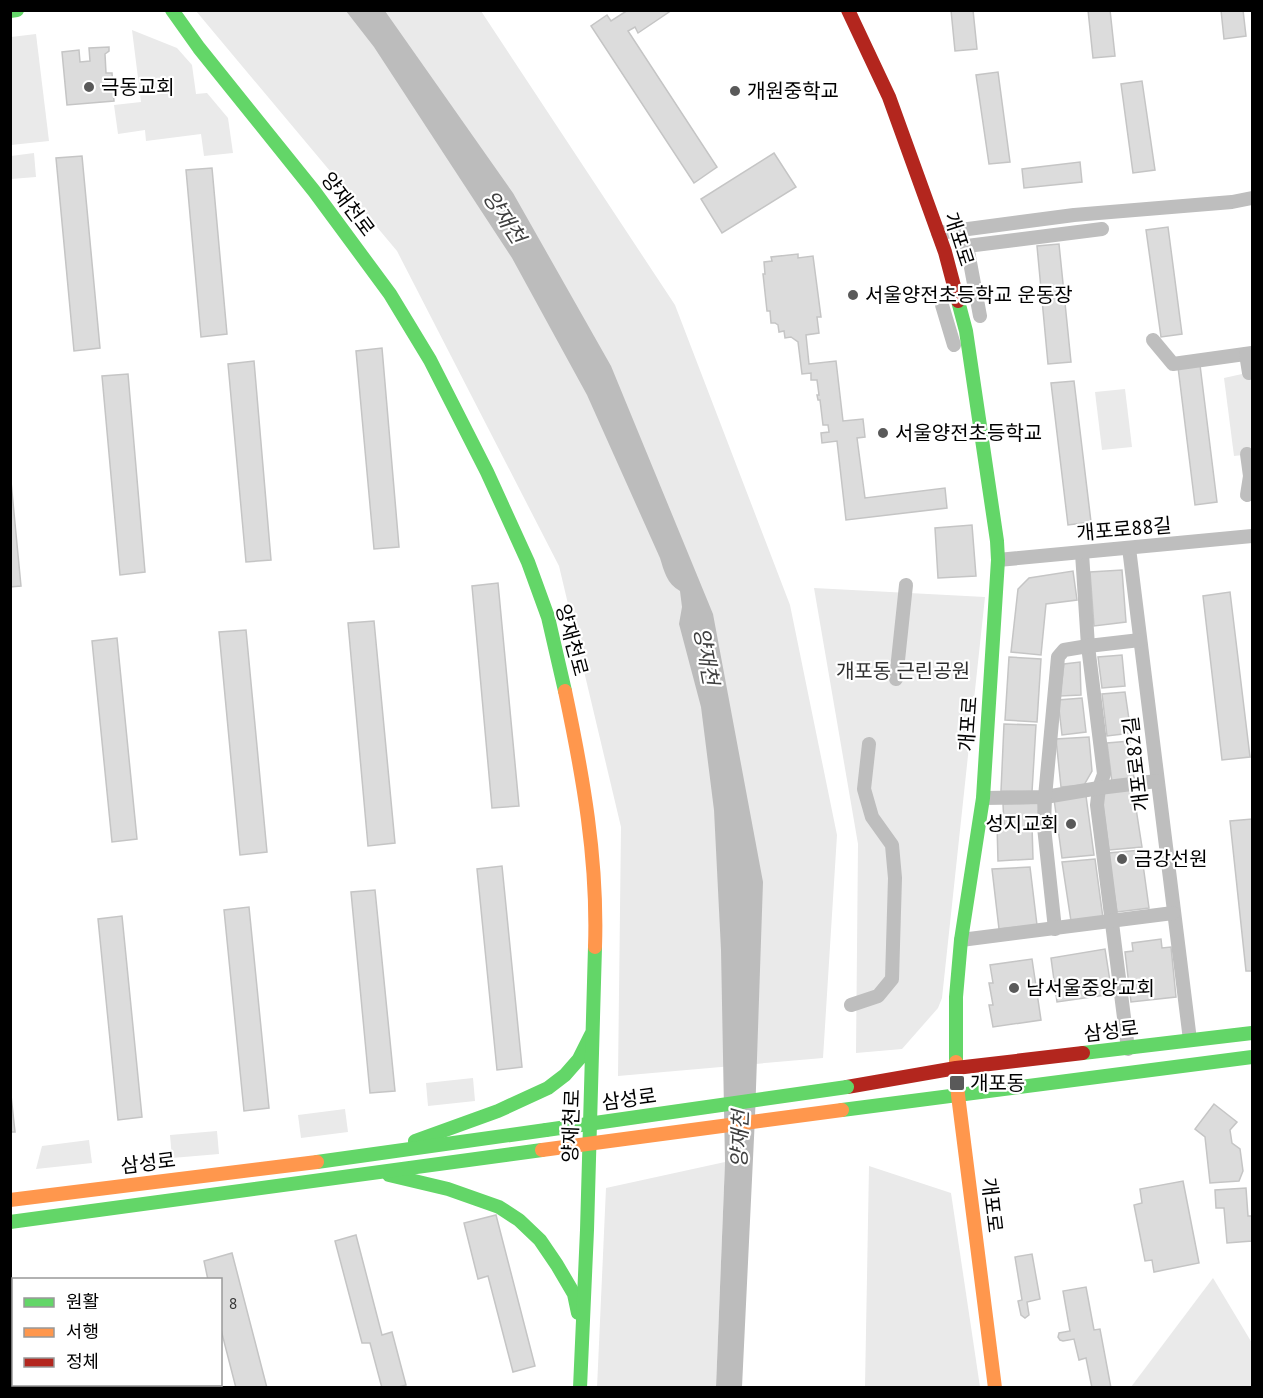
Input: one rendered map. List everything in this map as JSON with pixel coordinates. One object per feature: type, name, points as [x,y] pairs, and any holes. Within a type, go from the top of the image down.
[{"type":"main road","points":[[10,11],[17,10]]},
{"type":"main road","name":"양재천로","points":[[172,10],[199,48],[314,191],[390,294],[430,360],[487,472],[528,562],[548,617],[579,756],[593,852],[596,927],[580,1388]]},
{"type":"main road","name":"개포로","points":[[848,10],[889,98],[945,252],[966,331],[997,541],[998,560],[983,798],[961,940],[956,997],[958,1095],[995,1388]]},
{"type":"main road","points":[[378,1154],[498,1111],[548,1088],[565,1075],[579,1059],[593,1031]]},
{"type":"main road","name":"삼성로","points":[[10,1200],[378,1154],[956,1068],[1252,1033]]},
{"type":"main road","name":"삼성로","points":[[10,1222],[1252,1057]]},
{"type":"main road","points":[[378,1172],[448,1189],[499,1207],[519,1220],[540,1240],[574,1294],[583,1334]]},
{"type":"street","points":[[938,233],[1074,215],[1232,202],[1252,198]]},
{"type":"street","points":[[981,316],[967,246],[1102,230]]},
{"type":"street","points":[[942,305],[954,345]]},
{"type":"street","points":[[1153,340],[1173,364],[1249,354],[1249,373]]},
{"type":"street","points":[[1247,454],[1250,476],[1247,495]]},
{"type":"street","name":"개포로88길","points":[[998,560],[1252,536]]},
{"type":"street","name":"개포로82길","points":[[1129,549],[1190,1040]]},
{"type":"street","name":"개포로82길","points":[[1082,553],[1088,646],[1104,774],[1097,805],[1128,1049]]},
{"type":"street","points":[[896,679],[906,585]]},
{"type":"street","points":[[1055,929],[1044,827],[1058,657],[1064,650],[1140,640]]},
{"type":"street","points":[[851,1005],[878,996],[892,979],[895,878],[892,845],[872,817],[864,789],[868,744]]},
{"type":"street","points":[[983,798],[1045,797],[1157,781]]},
{"type":"street","points":[[961,940],[1173,913]]},
{"type":"green space","points":[[196,11],[481,11],[675,305],[790,605],[837,835],[823,1058],[618,1076],[621,827],[559,566],[397,251]]},
{"type":"green space","points":[[132,30],[177,48],[192,65],[196,94],[207,93],[228,118],[233,153],[204,156],[201,134],[146,141],[145,130],[118,134],[114,105],[141,102]]},
{"type":"green space","points":[[36,34],[49,141],[11,145],[11,37]]},
{"type":"green space","points":[[34,153],[36,177],[11,179],[11,156]]},
{"type":"green space","points":[[1251,372],[1252,454],[1234,456],[1224,378]]},
{"type":"green space","points":[[1125,389],[1132,447],[1102,450],[1095,392]]},
{"type":"green space","name":"개포동 근린공원","points":[[814,588],[985,597],[942,998],[938,1008],[902,1049],[856,1053],[858,844]]},
{"type":"green space","points":[[473,1078],[475,1101],[428,1106],[426,1083]]},
{"type":"green space","points":[[345,1109],[348,1132],[301,1138],[298,1115]]},
{"type":"green space","points":[[217,1131],[219,1154],[172,1158],[170,1135]]},
{"type":"green space","points":[[89,1140],[92,1163],[36,1169],[42,1146]]},
{"type":"green space","points":[[725,1162],[716,1387],[597,1388],[606,1188]]},
{"type":"green space","points":[[869,1166],[951,1193],[980,1387],[865,1387]]},
{"type":"green space","points":[[1213,1278],[1252,1343],[1252,1387],[1131,1387]]},
{"type":"water","name":"양재천","points":[[346,11],[385,11],[513,193],[611,366],[713,614],[763,882],[742,1387],[716,1387],[725,1162],[721,950],[714,810],[701,707],[679,624],[682,607],[680,591],[667,577],[587,395],[512,258],[374,47]]},
{"type":"building","points":[[628,10],[672,10],[638,33],[635,27],[628,31],[717,167],[694,183],[591,26],[607,15],[611,21]]},
{"type":"building","points":[[951,10],[973,10],[977,49],[955,51]]},
{"type":"building","points":[[1088,10],[1110,10],[1115,56],[1093,58]]},
{"type":"building","points":[[1221,10],[1243,10],[1246,36],[1224,39]]},
{"type":"building","name":"극동교회","points":[[109,47],[109,51],[105,54],[106,73],[112,73],[114,101],[67,105],[62,52],[79,50],[80,62],[90,61],[89,48]]},
{"type":"building","points":[[998,72],[1010,162],[989,164],[976,75]]},
{"type":"building","points":[[1142,81],[1155,170],[1133,173],[1121,84]]},
{"type":"building","points":[[774,153],[796,187],[722,233],[701,199]]},
{"type":"building","points":[[82,156],[100,348],[74,351],[56,158]]},
{"type":"building","points":[[1080,162],[1082,182],[1024,188],[1022,169]]},
{"type":"building","points":[[212,168],[227,334],[201,337],[186,170]]},
{"type":"building","points":[[1168,227],[1182,334],[1161,337],[1146,230]]},
{"type":"building","points":[[1059,244],[1071,362],[1048,364],[1037,246]]},
{"type":"building","points":[[798,254],[798,258],[813,256],[821,317],[817,317],[819,333],[806,335],[809,364],[836,361],[843,421],[863,419],[865,437],[857,438],[865,498],[945,488],[947,508],[846,520],[837,441],[822,443],[821,433],[829,432],[828,425],[823,425],[820,400],[817,395],[819,395],[817,380],[811,380],[811,373],[802,374],[798,342],[791,337],[785,338],[784,331],[779,332],[778,325],[771,323],[770,311],[767,311],[764,262],[772,261],[771,257]]},
{"type":"building","points":[[382,348],[399,547],[374,549],[356,351]]},
{"type":"building","points":[[254,361],[271,560],[246,562],[228,364]]},
{"type":"building","points":[[1200,365],[1217,502],[1195,505],[1178,367]]},
{"type":"building","points":[[128,374],[145,572],[120,575],[102,376]]},
{"type":"building","points":[[1074,381],[1091,522],[1068,525],[1051,383]]},
{"type":"building","points":[[10,471],[21,586],[10,587]]},
{"type":"building","points":[[972,525],[976,576],[938,578],[935,528]]},
{"type":"building","points":[[1122,570],[1126,622],[1094,626],[1090,572]]},
{"type":"building","points":[[1073,571],[1077,600],[1046,604],[1041,655],[1011,652],[1018,589],[1029,578]]},
{"type":"building","points":[[498,583],[519,806],[492,808],[472,586]]},
{"type":"building","points":[[1230,592],[1250,757],[1222,760],[1203,596]]},
{"type":"building","points":[[374,621],[395,843],[368,846],[348,623]]},
{"type":"building","points":[[246,630],[267,852],[240,855],[219,632]]},
{"type":"building","points":[[117,638],[137,839],[112,842],[92,641]]},
{"type":"building","points":[[1122,655],[1125,686],[1102,688],[1098,657]]},
{"type":"building","points":[[1009,657],[1041,659],[1037,722],[1005,720]]},
{"type":"building","points":[[1080,662],[1081,695],[1060,696],[1064,664]]},
{"type":"building","points":[[1125,692],[1131,733],[1107,736],[1102,694]]},
{"type":"building","points":[[1082,698],[1086,732],[1062,735],[1058,700]]},
{"type":"building","points":[[1004,724],[1036,725],[1032,792],[1001,791]]},
{"type":"building","points":[[1089,737],[1092,771],[1084,785],[1061,787],[1056,739]]},
{"type":"building","points":[[1130,741],[1134,779],[1112,782],[1107,743]]},
{"type":"building","points":[[1133,789],[1142,847],[1109,850],[1101,792]]},
{"type":"building","points":[[1086,796],[1094,855],[1062,858],[1054,799]]},
{"type":"building","points":[[1038,803],[1039,825],[1032,825],[1033,859],[998,861],[997,824],[1004,824],[1003,804]]},
{"type":"building","points":[[1252,819],[1252,971],[1246,971],[1230,821]]},
{"type":"building","points":[[1141,850],[1149,908],[1117,912],[1108,853]]},
{"type":"building","points":[[1095,859],[1103,918],[1071,921],[1062,862]]},
{"type":"building","points":[[502,866],[522,1067],[497,1070],[477,869]]},
{"type":"building","points":[[1030,867],[1037,925],[999,929],[992,869]]},
{"type":"building","points":[[375,890],[395,1091],[370,1093],[351,892]]},
{"type":"building","points":[[249,907],[269,1108],[244,1111],[224,910]]},
{"type":"building","points":[[122,916],[142,1117],[118,1120],[98,919]]},
{"type":"building","points":[[1161,939],[1162,948],[1171,947],[1176,997],[1131,1002],[1125,952],[1133,951],[1132,943]]},
{"type":"building","points":[[1105,949],[1112,994],[1057,1002],[1051,958]]},
{"type":"building","points":[[1032,959],[1041,1020],[993,1027],[989,1005],[993,1005],[989,983],[993,983],[990,965]]},
{"type":"building","points":[[10,1086],[15,1132],[10,1132]]},
{"type":"building","points":[[1214,1104],[1237,1122],[1230,1130],[1232,1143],[1240,1149],[1243,1171],[1239,1181],[1210,1183],[1205,1137],[1195,1129]]},
{"type":"building","points":[[1183,1181],[1199,1263],[1154,1272],[1152,1260],[1145,1261],[1134,1205],[1142,1203],[1140,1189]]},
{"type":"building","points":[[1246,1188],[1248,1216],[1252,1216],[1252,1241],[1227,1243],[1224,1208],[1216,1208],[1215,1190]]},
{"type":"building","points":[[496,1215],[535,1366],[513,1372],[488,1276],[478,1279],[464,1223]]},
{"type":"building","points":[[356,1235],[382,1335],[392,1332],[406,1385],[382,1388],[370,1343],[362,1343],[335,1241]]},
{"type":"building","points":[[232,1253],[267,1388],[236,1388],[222,1334],[222,1278],[208,1278],[204,1261]]},
{"type":"building","points":[[1032,1254],[1040,1299],[1027,1302],[1029,1315],[1025,1318],[1021,1315],[1018,1301],[1022,1300],[1015,1257]]},
{"type":"building","points":[[1086,1287],[1094,1330],[1100,1329],[1111,1388],[1092,1388],[1086,1358],[1079,1360],[1074,1339],[1063,1341],[1058,1337],[1059,1333],[1070,1331],[1063,1291]]},
{"type":"building","points":[[105,1386],[132,1386],[132,1388],[106,1388]]},
{"type":"traffic: fast","points":[[10,11],[17,10]]},
{"type":"traffic: fast","points":[[172,10],[199,48],[314,191],[390,294],[430,360],[487,472],[528,562],[548,617],[565,691]]},
{"type":"traffic: fast","points":[[956,1062],[956,997],[961,940],[983,798],[998,560],[966,331],[958,301]]},
{"type":"traffic: fast","points":[[580,1388],[595,947]]},
{"type":"traffic: fast","points":[[1083,1053],[1252,1033]]},
{"type":"traffic: fast","points":[[415,1141],[498,1111],[548,1088],[565,1075],[579,1059],[591,1035]]},
{"type":"traffic: fast","points":[[842,1110],[1252,1057]]},
{"type":"traffic: fast","points":[[546,1130],[847,1087]]},
{"type":"traffic: fast","points":[[317,1162],[546,1130]]},
{"type":"traffic: fast","points":[[10,1222],[542,1150]]},
{"type":"traffic: fast","points":[[389,1175],[448,1189],[499,1207],[519,1220],[540,1240],[557,1265],[574,1294],[578,1313]]},
{"type":"traffic: slow","points":[[565,691],[578,755],[592,850],[595,947]]},
{"type":"traffic: slow","points":[[956,1062],[958,1095],[995,1388]]},
{"type":"traffic: slow","points":[[542,1150],[842,1110]]},
{"type":"traffic: slow","points":[[10,1200],[317,1162]]},
{"type":"traffic: jam","points":[[848,10],[889,97],[945,252],[958,301]]},
{"type":"traffic: jam","points":[[847,1087],[956,1068],[1083,1053]]},
{"type":"place","name":"극동교회","points":[[89,87]]},
{"type":"place","name":"개원중학교","points":[[735,91]]},
{"type":"place","name":"서울양전초등학교 운동장","points":[[853,295]]},
{"type":"place","name":"서울양전초등학교","points":[[883,433]]},
{"type":"place","name":"성지교회","points":[[1071,824]]},
{"type":"place","name":"금강선원","points":[[1122,859]]},
{"type":"place","name":"남서울중앙교회","points":[[1014,988]]},
{"type":"place","name":"개포동","points":[[957,1083]]}]
